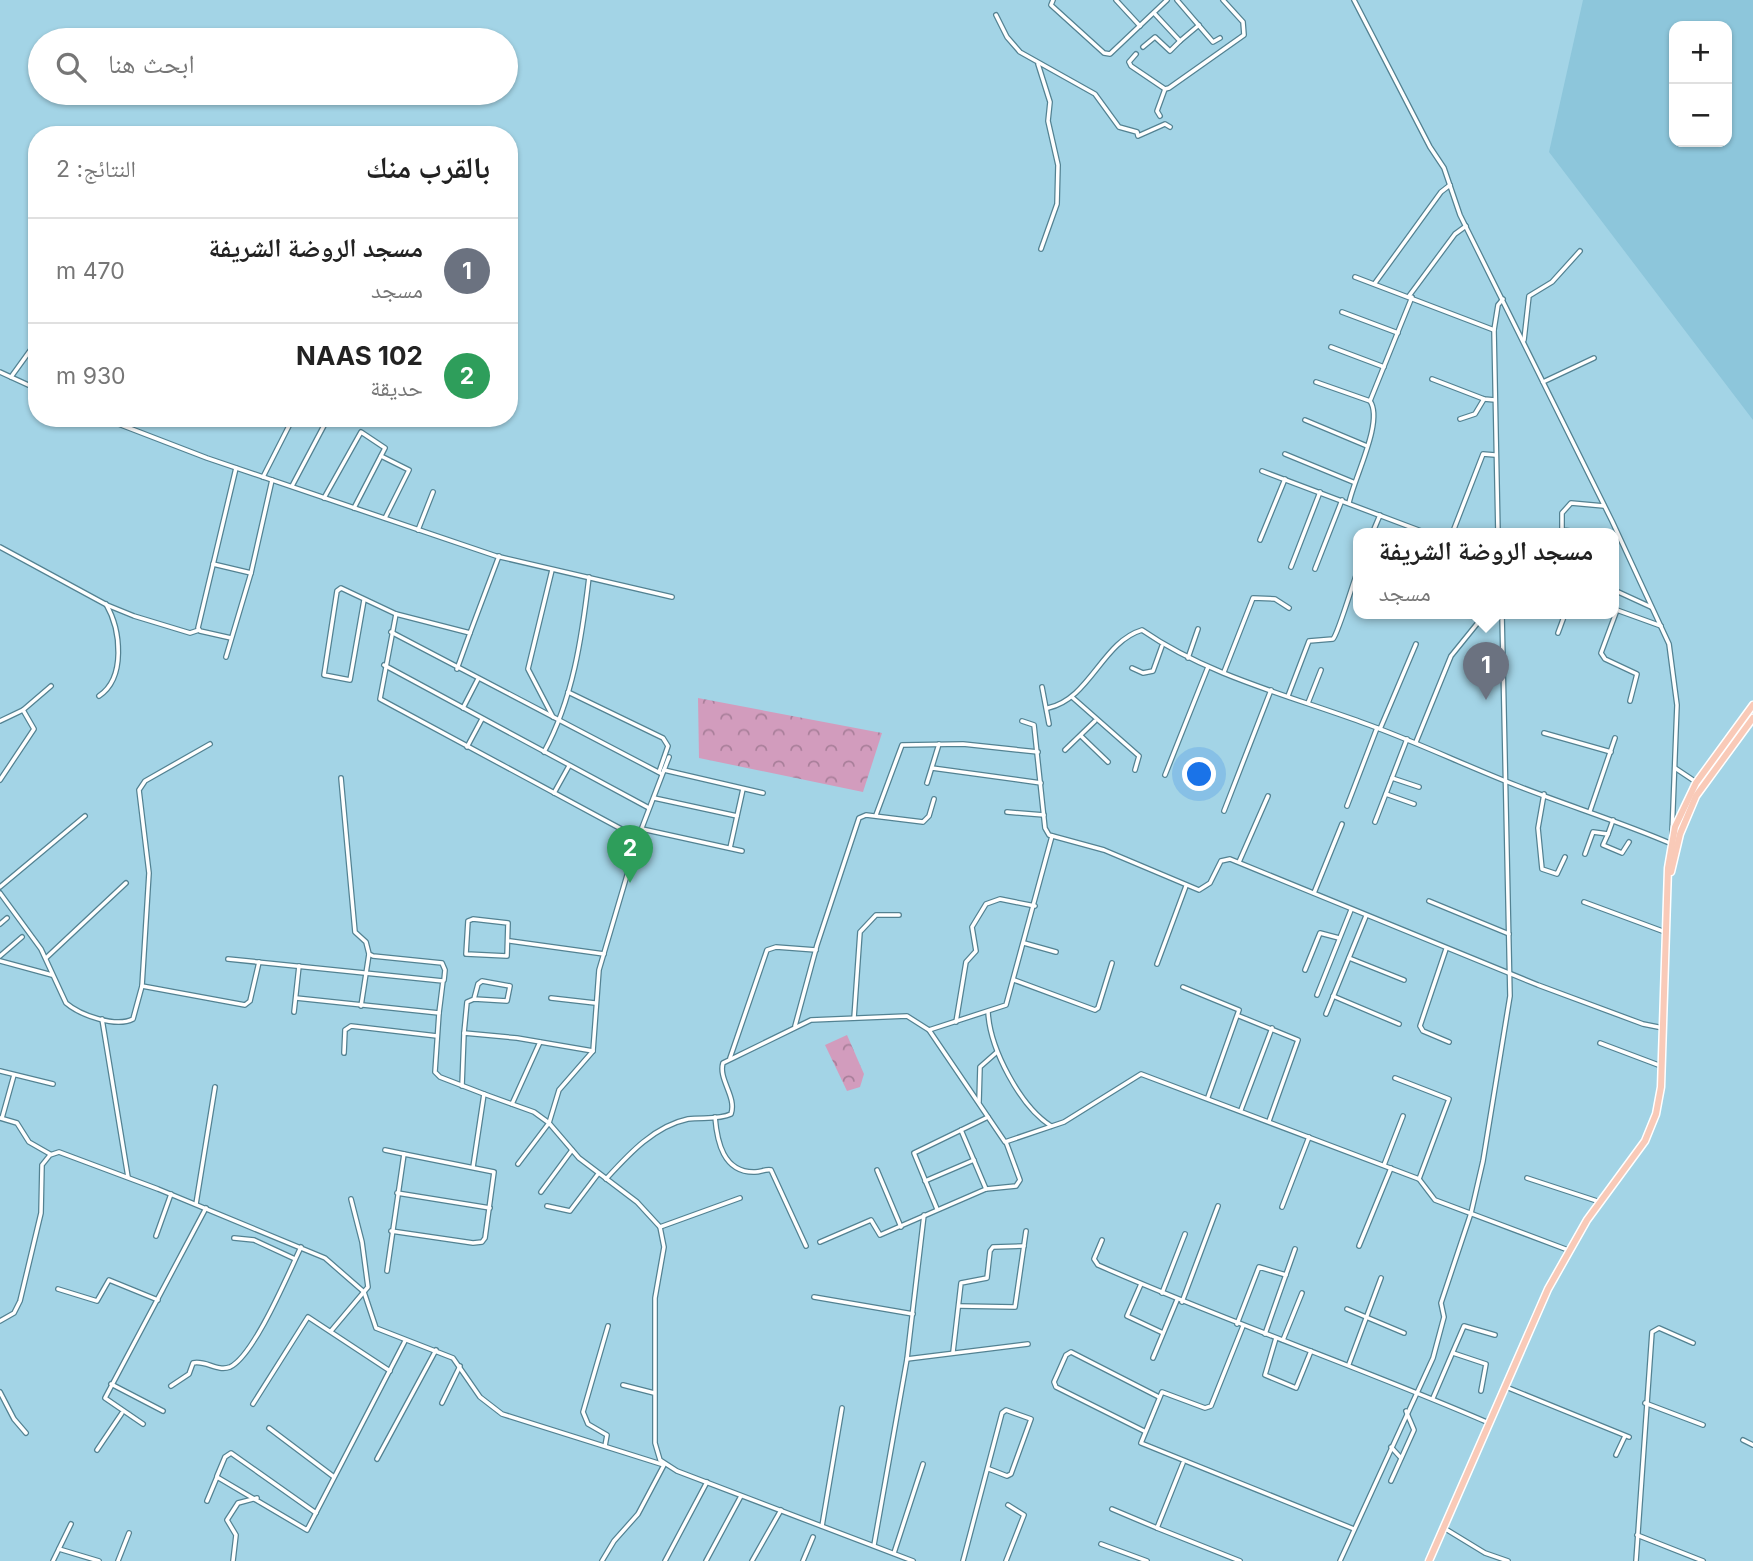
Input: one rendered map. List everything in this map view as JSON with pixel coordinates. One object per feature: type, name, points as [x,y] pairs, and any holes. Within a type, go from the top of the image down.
[{"type":"main road","points":[[1429,1561],[1568,1250],[1650,1132],[1658,1109],[1672,842],[1680,815],[1753,705]]},
{"type":"main road","points":[[1668,880],[1684,821],[1699,784],[1753,718]]},
{"type":"street","points":[[1053,0],[1051,5],[1104,53],[1110,54],[1167,0]]},
{"type":"street","points":[[1116,0],[1140,26]]},
{"type":"street","points":[[1177,0],[1213,42],[1220,38]]},
{"type":"street","points":[[1160,116],[1157,111],[1165,89],[1244,35],[1243,22],[1223,0]]},
{"type":"street","points":[[1354,0],[1430,147],[1442,163],[1466,226],[1613,528]]},
{"type":"street","points":[[1154,13],[1180,41]]},
{"type":"street","points":[[996,15],[1007,37],[1020,52],[1095,94],[1119,127],[1138,132],[1138,136],[1165,124],[1170,127]]},
{"type":"street","points":[[1143,47],[1154,37],[1170,51],[1199,25]]},
{"type":"street","points":[[1136,54],[1129,62],[1131,66],[1165,89]]},
{"type":"street","points":[[1038,64],[1050,102],[1048,121],[1058,165],[1057,204],[1041,249]]},
{"type":"street","points":[[1374,283],[1441,192],[1450,186]]},
{"type":"street","points":[[1349,503],[1353,482],[1375,418],[1370,401],[1410,297],[1455,234],[1466,226]]},
{"type":"street","points":[[1523,342],[1529,296],[1552,282],[1580,251]]},
{"type":"street","points":[[1355,277],[1494,330]]},
{"type":"street","points":[[1498,528],[1494,330],[1498,305],[1503,299]]},
{"type":"street","points":[[1342,312],[1398,332]]},
{"type":"street","points":[[1331,347],[1384,367]]},
{"type":"street","points":[[11,377],[28,353]]},
{"type":"street","points":[[1543,382],[1594,358]]},
{"type":"street","points":[[0,372],[28,385]]},
{"type":"street","points":[[1432,379],[1484,399],[1495,400]]},
{"type":"street","points":[[1316,382],[1370,401]]},
{"type":"street","points":[[1460,419],[1475,414],[1484,399]]},
{"type":"street","points":[[1306,419],[1367,446]]},
{"type":"street","points":[[127,427],[236,468],[499,556],[671,597]]},
{"type":"street","points":[[263,477],[288,427]]},
{"type":"street","points":[[292,486],[323,427]]},
{"type":"street","points":[[324,498],[360,432],[384,444],[381,456],[354,508]]},
{"type":"street","points":[[1454,528],[1482,456],[1486,453],[1495,455]]},
{"type":"street","points":[[1284,454],[1353,482]]},
{"type":"street","points":[[381,456],[409,470],[384,519]]},
{"type":"street","points":[[199,631],[236,468]]},
{"type":"street","points":[[1262,471],[1414,528]]},
{"type":"street","points":[[226,657],[251,573],[272,480]]},
{"type":"street","points":[[1260,540],[1285,480]]},
{"type":"street","points":[[418,530],[433,492]]},
{"type":"street","points":[[1291,567],[1320,492]]},
{"type":"street","points":[[1315,569],[1342,500]]},
{"type":"street","points":[[1562,528],[1562,513],[1571,503],[1604,506]]},
{"type":"street","points":[[1375,528],[1380,515]]},
{"type":"street","points":[[1048,708],[1072,697],[1118,646],[1142,630],[1162,646],[1208,667],[1416,742],[1508,782],[1672,842],[1676,681],[1672,656],[1653,608],[1619,541]]},
{"type":"street","points":[[0,547],[104,603],[134,616],[190,633],[199,631],[231,638]]},
{"type":"street","points":[[457,669],[499,556]]},
{"type":"street","points":[[213,564],[251,573]]},
{"type":"street","points":[[552,569],[528,669],[556,720]]},
{"type":"street","points":[[544,752],[568,692],[580,642],[589,578]]},
{"type":"street","points":[[1288,696],[1309,641],[1333,639],[1338,634],[1341,614],[1353,583]]},
{"type":"street","points":[[364,600],[350,680],[326,676],[323,673],[337,591],[341,588],[396,614],[470,633]]},
{"type":"street","points":[[1619,592],[1653,608]]},
{"type":"street","points":[[1224,672],[1253,598],[1275,599],[1289,608]]},
{"type":"street","points":[[99,696],[114,683],[117,673],[114,626],[104,603]]},
{"type":"street","points":[[1619,610],[1661,626]]},
{"type":"street","points":[[396,614],[384,665],[380,699],[638,838]]},
{"type":"street","points":[[1416,742],[1451,656],[1484,619]]},
{"type":"street","points":[[1340,1561],[1406,1411],[1434,1355],[1444,1316],[1441,1303],[1471,1213],[1497,1082],[1510,996],[1508,782],[1502,619]]},
{"type":"street","points":[[1558,634],[1562,619]]},
{"type":"street","points":[[1612,619],[1601,653],[1605,659],[1637,674],[1630,701]]},
{"type":"street","points":[[1188,658],[1198,629]]},
{"type":"street","points":[[391,632],[457,669],[661,772],[763,793]]},
{"type":"street","points":[[1347,806],[1416,644]]},
{"type":"street","points":[[1132,668],[1143,673],[1152,672],[1162,646]]},
{"type":"street","points":[[384,665],[649,808]]},
{"type":"street","points":[[1165,775],[1208,667]]},
{"type":"street","points":[[1308,703],[1321,670]]},
{"type":"street","points":[[463,709],[478,679]]},
{"type":"street","points":[[0,721],[23,710],[51,687]]},
{"type":"street","points":[[1042,687],[1049,724]]},
{"type":"street","points":[[1224,811],[1271,690]]},
{"type":"street","points":[[518,1164],[549,1123],[559,1090],[593,1051],[595,1003],[604,954],[668,746],[663,738],[568,692]]},
{"type":"street","points":[[1072,697],[1139,756],[1135,770]]},
{"type":"street","points":[[0,780],[34,729],[23,710]]},
{"type":"street","points":[[467,747],[482,719]]},
{"type":"street","points":[[1065,750],[1095,720]]},
{"type":"street","points":[[1022,721],[1034,724],[1046,832],[1052,836],[1104,850],[1186,886],[1202,890],[1210,883],[1223,860],[1239,862],[1446,949],[1609,1012],[1663,1028]]},
{"type":"street","points":[[1544,733],[1611,752]]},
{"type":"street","points":[[1081,736],[1108,762]]},
{"type":"street","points":[[1590,811],[1615,738]]},
{"type":"street","points":[[1375,822],[1408,739]]},
{"type":"street","points":[[85,816],[0,890],[46,958],[66,1003],[102,1019],[123,1023],[134,1019],[142,986],[149,873],[139,790],[145,781],[211,744]]},
{"type":"street","points":[[876,816],[901,746],[939,744],[1038,752]]},
{"type":"street","points":[[927,783],[939,744]]},
{"type":"street","points":[[661,772],[669,757]]},
{"type":"street","points":[[554,793],[569,766]]},
{"type":"street","points":[[932,768],[1041,783]]},
{"type":"street","points":[[1675,768],[1699,784]]},
{"type":"street","points":[[341,778],[354,928],[358,936],[366,942],[369,954],[360,1006]]},
{"type":"street","points":[[1392,778],[1419,787]]},
{"type":"street","points":[[730,848],[743,788]]},
{"type":"street","points":[[1386,794],[1414,804]]},
{"type":"street","points":[[1544,794],[1538,828],[1542,869],[1557,874],[1565,857]]},
{"type":"street","points":[[1239,862],[1268,796]]},
{"type":"street","points":[[653,798],[737,816]]},
{"type":"street","points":[[794,1027],[859,818],[865,815],[923,822],[929,816],[934,800]]},
{"type":"street","points":[[1007,812],[1044,816]]},
{"type":"street","points":[[1613,820],[1603,845],[1622,853],[1629,842]]},
{"type":"street","points":[[1314,894],[1342,824]]},
{"type":"street","points":[[642,829],[742,851]]},
{"type":"street","points":[[1585,854],[1593,832],[1608,834]]},
{"type":"street","points":[[929,1030],[1007,1004],[1052,836]]},
{"type":"street","points":[[46,958],[125,884]]},
{"type":"street","points":[[1157,964],[1186,886]]},
{"type":"street","points":[[956,1022],[966,961],[976,951],[972,928],[986,904],[1000,899],[1035,906]]},
{"type":"street","points":[[1429,901],[1509,934]]},
{"type":"street","points":[[1584,902],[1667,932]]},
{"type":"street","points":[[1317,995],[1351,910]]},
{"type":"street","points":[[854,1017],[860,932],[876,915],[899,915]]},
{"type":"street","points":[[1326,1014],[1366,916]]},
{"type":"street","points":[[1,922],[7,918]]},
{"type":"street","points":[[468,921],[506,922],[510,926],[510,941],[505,958],[468,955],[468,921]]},
{"type":"street","points":[[1304,970],[1320,933],[1340,938]]},
{"type":"street","points":[[0,956],[22,937]]},
{"type":"street","points":[[510,941],[604,954]]},
{"type":"street","points":[[1024,943],[1056,952]]},
{"type":"street","points":[[730,1058],[767,950],[776,947],[816,950]]},
{"type":"street","points":[[1446,949],[1420,1026],[1423,1031],[1449,1042]]},
{"type":"street","points":[[369,954],[442,963],[445,970],[435,1072],[440,1077],[462,1086],[534,1112],[549,1123],[572,1150],[598,1174],[637,1202],[660,1227],[664,1247],[655,1298],[654,1393],[656,1450],[664,1465]]},
{"type":"street","points":[[1349,958],[1404,980]]},
{"type":"street","points":[[228,959],[443,981]]},
{"type":"street","points":[[0,961],[52,975]]},
{"type":"street","points":[[142,986],[245,1004],[250,1001],[259,962]]},
{"type":"street","points":[[1014,980],[1094,1010],[1098,1008],[1112,963]]},
{"type":"street","points":[[294,1012],[299,966]]},
{"type":"street","points":[[462,1086],[467,1002],[474,999],[507,1001],[510,986],[482,981],[476,987],[474,999]]},
{"type":"street","points":[[1183,987],[1237,1008],[1239,1016],[1208,1097]]},
{"type":"street","points":[[1334,996],[1399,1024]]},
{"type":"street","points":[[296,998],[439,1013]]},
{"type":"street","points":[[551,998],[595,1003]]},
{"type":"street","points":[[988,1012],[997,1052],[1035,1114],[1052,1127]]},
{"type":"street","points":[[606,1180],[633,1150],[661,1131],[689,1119],[729,1116],[732,1112],[721,1069],[723,1063],[730,1058],[811,1020],[907,1016],[929,1030],[979,1102],[1006,1142],[1020,1182],[1013,1187],[986,1189],[880,1235],[871,1220],[820,1242]]},
{"type":"street","points":[[1239,1016],[1296,1038],[1298,1042],[1269,1121]]},
{"type":"street","points":[[102,1019],[128,1177]]},
{"type":"street","points":[[344,1053],[345,1030],[351,1026],[437,1036]]},
{"type":"street","points":[[1241,1110],[1272,1028]]},
{"type":"street","points":[[464,1033],[593,1051]]},
{"type":"street","points":[[512,1104],[540,1042]]},
{"type":"street","points":[[1600,1043],[1661,1066]]},
{"type":"street","points":[[979,1102],[980,1067],[997,1052]]},
{"type":"street","points":[[0,1071],[53,1084]]},
{"type":"street","points":[[1006,1142],[1052,1127],[1138,1074],[1208,1097],[1419,1179],[1434,1199],[1568,1250]]},
{"type":"street","points":[[13,1075],[1,1118],[17,1123],[28,1141],[51,1154]]},
{"type":"street","points":[[1395,1078],[1449,1100],[1419,1179]]},
{"type":"street","points":[[196,1204],[215,1087]]},
{"type":"street","points":[[473,1167],[484,1094]]},
{"type":"street","points":[[1384,1166],[1403,1116]]},
{"type":"street","points":[[715,1117],[719,1146],[726,1159],[747,1171],[771,1170],[806,1246]]},
{"type":"street","points":[[937,1209],[914,1153],[988,1117]]},
{"type":"street","points":[[961,1130],[986,1189]]},
{"type":"street","points":[[1282,1207],[1309,1137]]},
{"type":"street","points":[[384,1150],[494,1171],[485,1238],[479,1243],[391,1231]]},
{"type":"street","points":[[541,1192],[572,1150]]},
{"type":"street","points":[[0,1321],[14,1313],[24,1289],[43,1202],[42,1165],[51,1154],[59,1152],[206,1208],[330,1261],[363,1292],[376,1328],[453,1358],[480,1397],[502,1415],[664,1465],[913,1561]]},
{"type":"street","points":[[387,1271],[404,1154]]},
{"type":"street","points":[[925,1181],[974,1160]]},
{"type":"street","points":[[1359,1246],[1391,1168]]},
{"type":"street","points":[[877,1170],[901,1227]]},
{"type":"street","points":[[547,1206],[570,1211],[598,1174]]},
{"type":"street","points":[[1527,1178],[1600,1202]]},
{"type":"street","points":[[397,1193],[490,1208]]},
{"type":"street","points":[[156,1237],[171,1194]]},
{"type":"street","points":[[660,1227],[740,1198]]},
{"type":"street","points":[[331,1331],[368,1287],[351,1199]]},
{"type":"street","points":[[1182,1302],[1218,1206]]},
{"type":"street","points":[[143,1424],[104,1400],[206,1208]]},
{"type":"street","points":[[874,1546],[907,1359],[924,1215]]},
{"type":"street","points":[[959,1306],[1015,1307],[1026,1231]]},
{"type":"street","points":[[1161,1293],[1185,1234]]},
{"type":"street","points":[[234,1238],[254,1240],[295,1259]]},
{"type":"street","points":[[1101,1240],[1094,1259],[1096,1264],[1177,1300],[1416,1391],[1491,1423]]},
{"type":"street","points":[[171,1386],[189,1374],[193,1363],[200,1362],[222,1368],[235,1364],[272,1310],[301,1247]]},
{"type":"street","points":[[953,1352],[963,1281],[987,1278],[991,1248],[1024,1247]]},
{"type":"street","points":[[1265,1334],[1296,1249]]},
{"type":"street","points":[[1237,1324],[1259,1267],[1286,1276]]},
{"type":"street","points":[[1349,1365],[1381,1278]]},
{"type":"street","points":[[58,1289],[97,1301],[109,1280],[158,1300]]},
{"type":"street","points":[[1141,1284],[1127,1316],[1163,1333]]},
{"type":"street","points":[[1283,1340],[1302,1293]]},
{"type":"street","points":[[814,1297],[913,1314]]},
{"type":"street","points":[[1153,1358],[1177,1300]]},
{"type":"street","points":[[1347,1308],[1404,1333]]},
{"type":"street","points":[[253,1404],[308,1317],[390,1371]]},
{"type":"street","points":[[605,1446],[607,1435],[588,1424],[583,1412],[608,1325]]},
{"type":"street","points":[[1243,1326],[1210,1406],[1205,1408],[1166,1392],[1159,1397],[1143,1431],[1142,1445],[1354,1529]]},
{"type":"street","points":[[1433,1398],[1465,1326],[1495,1335]]},
{"type":"street","points":[[1636,1561],[1645,1403],[1654,1329],[1661,1328],[1693,1343]]},
{"type":"street","points":[[1277,1338],[1265,1375],[1295,1388],[1298,1387],[1311,1351]]},
{"type":"street","points":[[217,1476],[307,1530],[405,1341]]},
{"type":"street","points":[[907,1359],[1028,1344]]},
{"type":"street","points":[[376,1460],[436,1350]]},
{"type":"street","points":[[1143,1431],[1056,1387],[1054,1382],[1066,1355],[1071,1352],[1159,1397]]},
{"type":"street","points":[[1453,1353],[1486,1365],[1480,1391]]},
{"type":"street","points":[[442,1403],[460,1366]]},
{"type":"street","points":[[111,1384],[163,1411]]},
{"type":"street","points":[[623,1385],[654,1393]]},
{"type":"street","points":[[1506,1387],[1627,1436],[1616,1455]]},
{"type":"street","points":[[0,1392],[14,1419],[26,1433]]},
{"type":"street","points":[[1645,1403],[1703,1425]]},
{"type":"street","points":[[822,1526],[842,1408]]},
{"type":"street","points":[[1391,1481],[1414,1430],[1406,1411]]},
{"type":"street","points":[[963,1561],[1003,1412],[1031,1419],[1011,1474],[1007,1476],[989,1469]]},
{"type":"street","points":[[97,1450],[122,1413]]},
{"type":"street","points":[[269,1428],[334,1477]]},
{"type":"street","points":[[1743,1440],[1753,1445]]},
{"type":"street","points":[[1391,1447],[1402,1459]]},
{"type":"street","points":[[207,1502],[225,1457],[231,1453],[316,1513]]},
{"type":"street","points":[[1157,1528],[1184,1463]]},
{"type":"street","points":[[894,1553],[923,1464]]},
{"type":"street","points":[[602,1561],[614,1541],[638,1514],[664,1465]]},
{"type":"street","points":[[665,1561],[707,1482]]},
{"type":"street","points":[[706,1561],[741,1496]]},
{"type":"street","points":[[233,1561],[236,1535],[227,1520],[238,1503],[257,1498]]},
{"type":"street","points":[[1006,1561],[1024,1515],[1008,1505]]},
{"type":"street","points":[[1112,1509],[1237,1561]]},
{"type":"street","points":[[752,1561],[782,1510]]},
{"type":"street","points":[[53,1561],[71,1524]]},
{"type":"street","points":[[1444,1528],[1485,1553],[1508,1561]]},
{"type":"street","points":[[118,1561],[129,1533]]},
{"type":"street","points":[[1637,1535],[1703,1561]]},
{"type":"street","points":[[803,1561],[813,1537]]},
{"type":"street","points":[[1101,1544],[1147,1561]]},
{"type":"street","points":[[59,1549],[99,1561]]},
{"type":"street","points":[[1685,1561],[1688,1555]]},
{"type":"shaded area","points":[[1583,0],[1753,0],[1753,420],[1549,152]]},
{"type":"green space","points":[[698,698],[882,733],[863,792],[699,758]]},
{"type":"green space","points":[[847,1035],[864,1074],[860,1087],[847,1091],[825,1045]]},
{"type":"place","name":"مسجد الروضة الشريفة","points":[[1486,700]]},
{"type":"place","name":"NAAS 102","points":[[630,883]]}]
